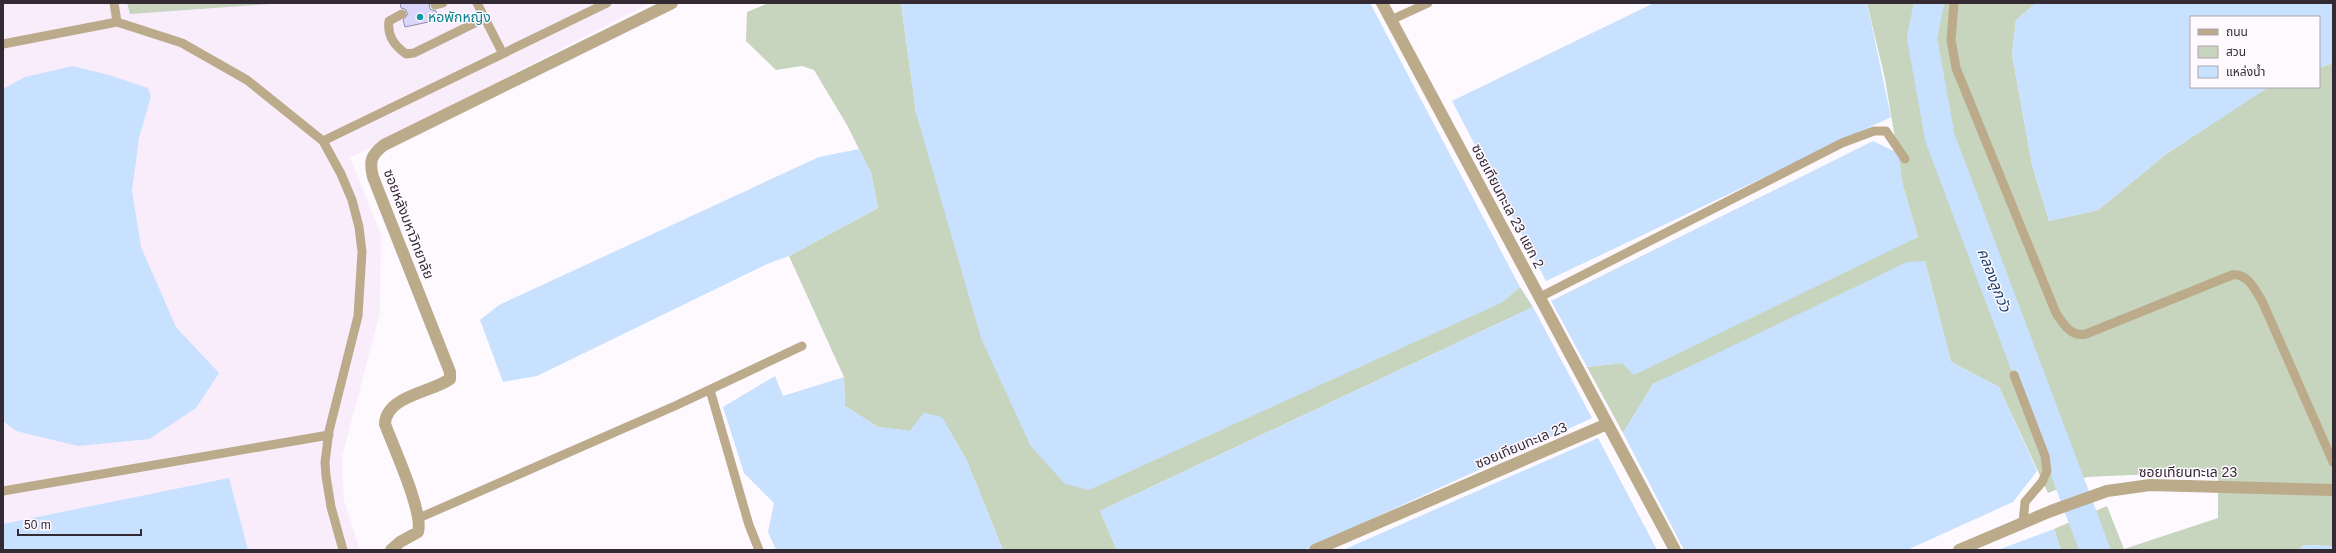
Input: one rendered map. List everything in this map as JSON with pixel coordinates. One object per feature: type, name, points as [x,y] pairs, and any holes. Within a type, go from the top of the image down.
[{"type":"street","name":"ซอยหลังมหาวิทยาลัย","points":[[419,518],[386,424],[386,415],[392,406],[401,400],[439,386],[450,379],[450,372],[373,177],[370,163],[371,157],[384,145],[672,3]]},
{"type":"street","name":"ซอยเทียนทะเล 23 แยก 2","points":[[1382,3],[1608,424]]},
{"type":"street","points":[[1608,424],[1675,550]]},
{"type":"street","name":"ซอยเทียนทะเล 23","points":[[1315,550],[1608,424]]},
{"type":"street","name":"ซอยเทียนทะเล 23","points":[[1959,550],[2051,511],[2107,491],[2150,485],[2333,490]]},
{"type":"street","points":[[390,550],[400,542],[418,532],[419,518]]},
{"type":"lane","points":[[114,3],[117,22]]},
{"type":"lane","points":[[477,3],[502,52]]},
{"type":"lane","points":[[323,141],[502,52],[607,3]]},
{"type":"lane","points":[[1391,20],[1428,3]]},
{"type":"lane","points":[[1954,3],[1951,40],[1956,68],[2056,313],[2066,328],[2072,333],[2086,334],[2232,275],[2245,278],[2253,285],[2262,301],[2333,462]]},
{"type":"lane","points":[[402,14],[388,21],[387,32],[392,40],[406,54],[414,53],[485,18]]},
{"type":"lane","points":[[3,44],[117,22],[189,47],[246,80],[323,141],[341,174],[352,200],[359,227],[362,252],[358,316],[329,434],[326,476],[343,550]]},
{"type":"lane","points":[[1540,297],[1842,143],[1874,131],[1886,131],[1905,159]]},
{"type":"lane","points":[[419,518],[710,390],[802,346]]},
{"type":"lane","points":[[2014,375],[2045,456],[2047,471],[2042,482],[2025,502],[2023,523]]},
{"type":"lane","points":[[710,390],[748,525],[759,550]]},
{"type":"lane","points":[[3,491],[329,434]]},
{"type":"shaded area","points":[[3,3],[650,3],[350,158],[381,234],[380,313],[342,457],[344,500],[360,550],[3,550]]},
{"type":"green space","points":[[127,3],[270,3],[270,4],[130,14]]},
{"type":"green space","points":[[769,3],[901,3],[916,113],[1501,303],[1520,287],[1533,307],[1100,511],[1117,550],[1003,550],[966,459],[942,418],[924,413],[910,431],[878,427],[845,406],[844,377],[789,256],[878,208],[871,173],[847,125],[814,70],[802,66],[776,70],[746,41],[747,12]]},
{"type":"green space","points":[[1867,3],[2036,3],[2016,20],[2012,54],[2032,165],[2049,221],[2098,210],[2165,155],[2263,89],[2320,88],[2320,68],[2333,63],[2333,546],[2304,545],[2299,550],[2061,550],[2054,529],[2107,506],[2124,549],[2218,518],[2218,471],[2087,477],[2048,493],[1999,387],[1951,362],[1925,261],[1653,384],[1623,433],[1587,367],[1622,363],[1918,237],[1903,186],[1885,79]]},
{"type":"water","points":[[901,3],[1370,3],[1520,287],[1501,303],[1089,490],[1065,484],[1030,445],[981,338],[916,113]]},
{"type":"water","points":[[1654,3],[1867,3],[1891,117],[1546,281],[1452,101]]},
{"type":"water","points":[[2036,3],[2333,3],[2333,63],[2320,68],[2320,16],[2190,16],[2190,88],[2267,88],[2165,155],[2098,210],[2049,221],[2032,165],[2012,54],[2016,20]]},
{"type":"water","points":[[73,66],[109,75],[148,88],[151,96],[139,138],[132,191],[141,247],[176,327],[219,373],[196,408],[149,439],[78,446],[16,431],[3,421],[3,89],[25,77]]},
{"type":"water","points":[[1873,141],[1898,153],[1903,186],[1918,237],[1634,375],[1622,363],[1587,367],[1551,301]]},
{"type":"water","points":[[859,149],[871,173],[878,208],[789,256],[767,264],[537,376],[503,382],[480,320],[499,305],[819,157]]},
{"type":"water","points":[[1925,261],[1951,362],[1999,387],[2037,471],[2013,502],[1907,550],[1684,550],[1623,433],[1653,384],[1907,262]]},
{"type":"water","points":[[1533,307],[1592,418],[1304,550],[1117,550],[1100,511]]},
{"type":"water","points":[[775,376],[783,396],[844,377],[845,406],[878,427],[910,431],[924,413],[942,417],[966,459],[1003,550],[776,550],[768,532],[774,503],[744,473],[723,407]]},
{"type":"water","points":[[1598,438],[1657,550],[1343,550]]},
{"type":"water","points":[[229,478],[248,550],[3,550],[3,524]]},
{"type":"water","points":[[2054,529],[2061,550],[1998,550]]},
{"type":"water","points":[[2304,545],[2333,546],[2333,550],[2299,550]]},
{"type":"building","name":"หอพักหญิง","points":[[400,3],[429,3],[430,9],[436,11],[438,20],[405,27],[403,20],[408,14],[405,9],[401,8]]},
{"type":"waterway","name":"คลองลูกวัว","points":[[1929,3],[1922,38],[1940,138],[2095,550]]},
{"type":"place","name":"หอพักหญิง","points":[[420,17]]}]
